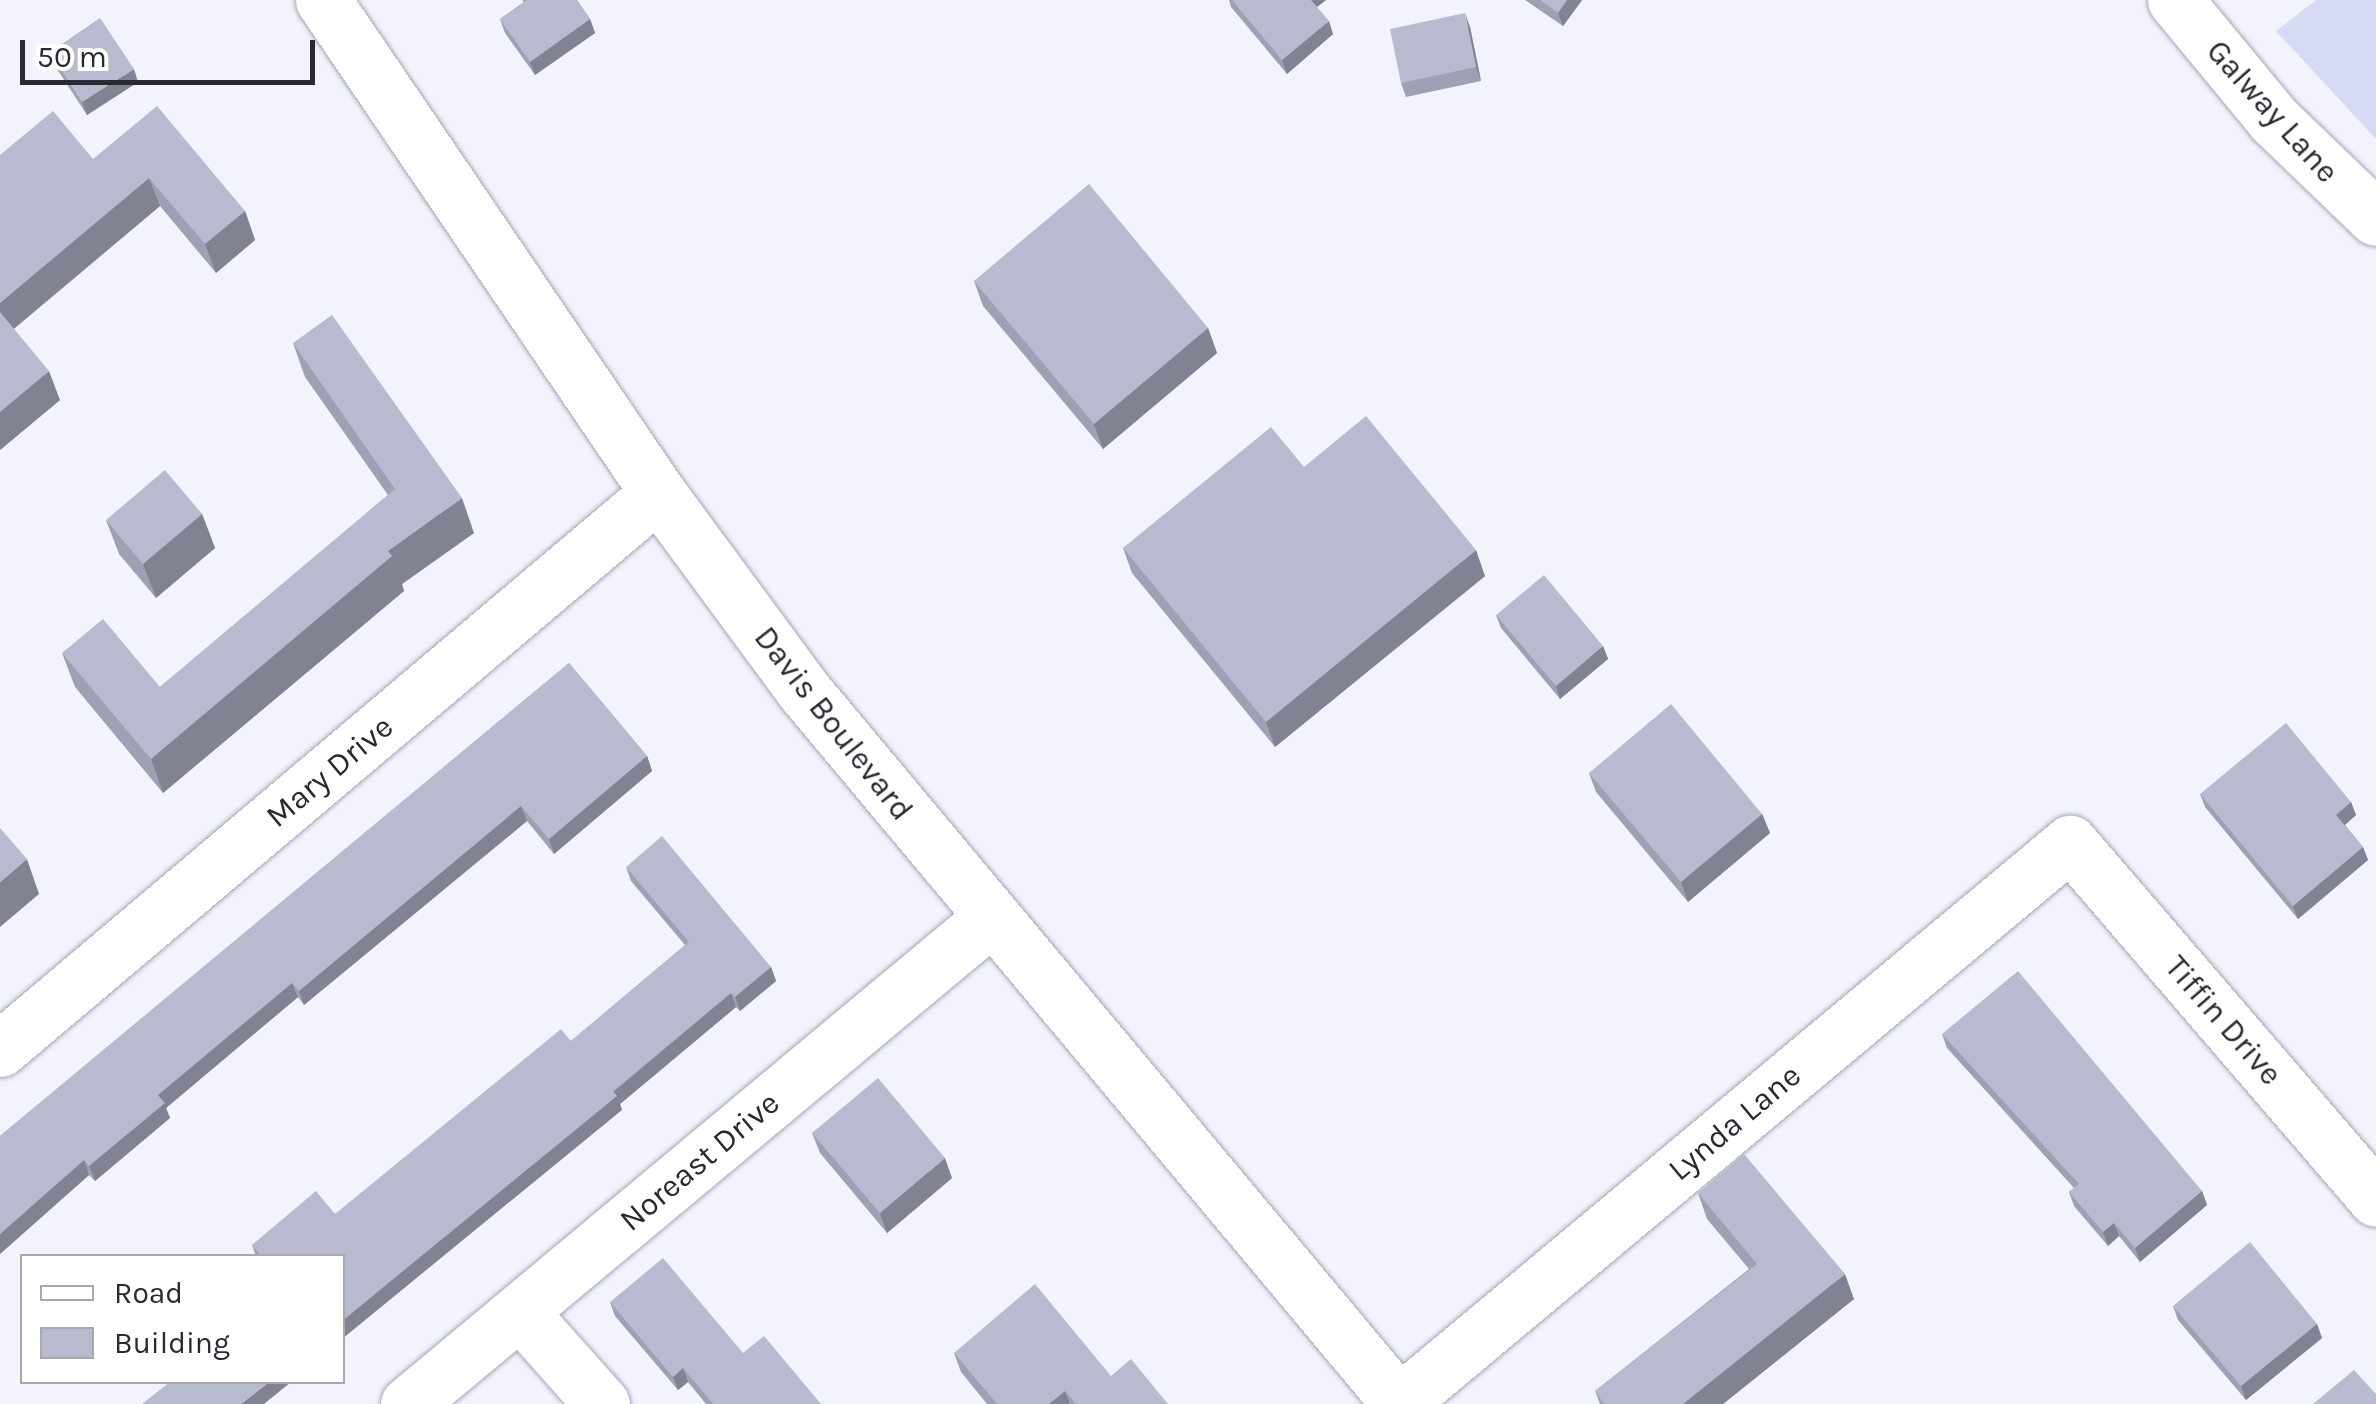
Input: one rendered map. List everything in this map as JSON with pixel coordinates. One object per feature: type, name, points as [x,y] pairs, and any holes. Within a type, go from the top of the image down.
[{"type":"street","name":"Davis Boulevard","points":[[323,0],[658,493],[804,691],[990,919],[1400,1404]]},
{"type":"street","name":"Galway Lane","points":[[2175,0],[2274,120],[2376,218]]},
{"type":"street","name":"Mary Drive","points":[[0,1048],[658,493]]},
{"type":"street","name":"Tiffin Drive","points":[[2070,843],[2376,1199]]},
{"type":"street","name":"Lynda Lane","points":[[1400,1404],[2070,843]]},
{"type":"street","name":"Noreast Drive","points":[[408,1404],[990,919]]},
{"type":"street","points":[[520,1312],[602,1404]]},
{"type":"shaded area","points":[[2316,0],[2376,0],[2376,139],[2276,31]]},
{"type":"building","points":[[527,0],[577,0],[590,19],[530,62],[500,19]]},
{"type":"building","points":[[1232,0],[1311,0],[1329,21],[1282,60]]},
{"type":"building","points":[[1540,0],[1567,0],[1558,13]]},
{"type":"building","points":[[1465,13],[1476,67],[1401,83],[1390,29]]},
{"type":"building","points":[[100,18],[134,69],[82,102],[50,52]]},
{"type":"building","points":[[157,106],[245,211],[205,244],[149,178],[0,303],[0,155],[53,111],[93,159]]},
{"type":"building","points":[[1089,184],[1208,328],[1094,424],[974,281]]},
{"type":"building","points":[[0,312],[49,371],[0,412]]},
{"type":"building","points":[[332,315],[462,498],[388,551],[392,556],[151,759],[62,653],[103,619],[160,687],[395,489],[293,343]]},
{"type":"building","points":[[1366,416],[1476,550],[1266,722],[1123,548],[1271,427],[1304,467]]},
{"type":"building","points":[[165,470],[202,514],[143,564],[106,520]]},
{"type":"building","points":[[1544,575],[1603,646],[1556,686],[1496,615]]},
{"type":"building","points":[[569,663],[647,756],[549,839],[521,806],[299,991],[292,983],[158,1095],[165,1103],[89,1166],[84,1160],[0,1234],[0,1136]]},
{"type":"building","points":[[1671,704],[1762,814],[1681,882],[1589,773]]},
{"type":"building","points":[[2286,723],[2351,802],[2336,815],[2363,847],[2293,906],[2200,794]]},
{"type":"building","points":[[0,828],[27,859],[0,882]]},
{"type":"building","points":[[662,836],[771,967],[735,997],[731,993],[613,1091],[617,1096],[345,1319],[345,1254],[259,1254],[252,1245],[316,1191],[335,1214],[561,1029],[571,1041],[689,942],[626,867]]},
{"type":"building","points":[[2018,971],[2202,1191],[2135,1248],[2114,1223],[2103,1232],[2069,1192],[2079,1184],[1942,1034]]},
{"type":"building","points":[[878,1078],[945,1158],[880,1213],[812,1133]]},
{"type":"building","points":[[1744,1154],[1845,1274],[1683,1404],[1604,1404],[1595,1391],[1757,1264],[1698,1193]]},
{"type":"building","points":[[2250,1242],[2317,1324],[2241,1386],[2173,1306]]},
{"type":"building","points":[[663,1258],[743,1353],[764,1336],[821,1404],[713,1404],[683,1368],[673,1377],[610,1302]]},
{"type":"building","points":[[1035,1284],[1111,1376],[1131,1359],[1168,1404],[1076,1404],[1065,1391],[1049,1404],[997,1404],[954,1353]]},
{"type":"building","points":[[2354,1370],[2376,1394],[2376,1404],[2313,1404]]},
{"type":"building","points":[[167,1384],[266,1384],[241,1404],[142,1404]]}]
